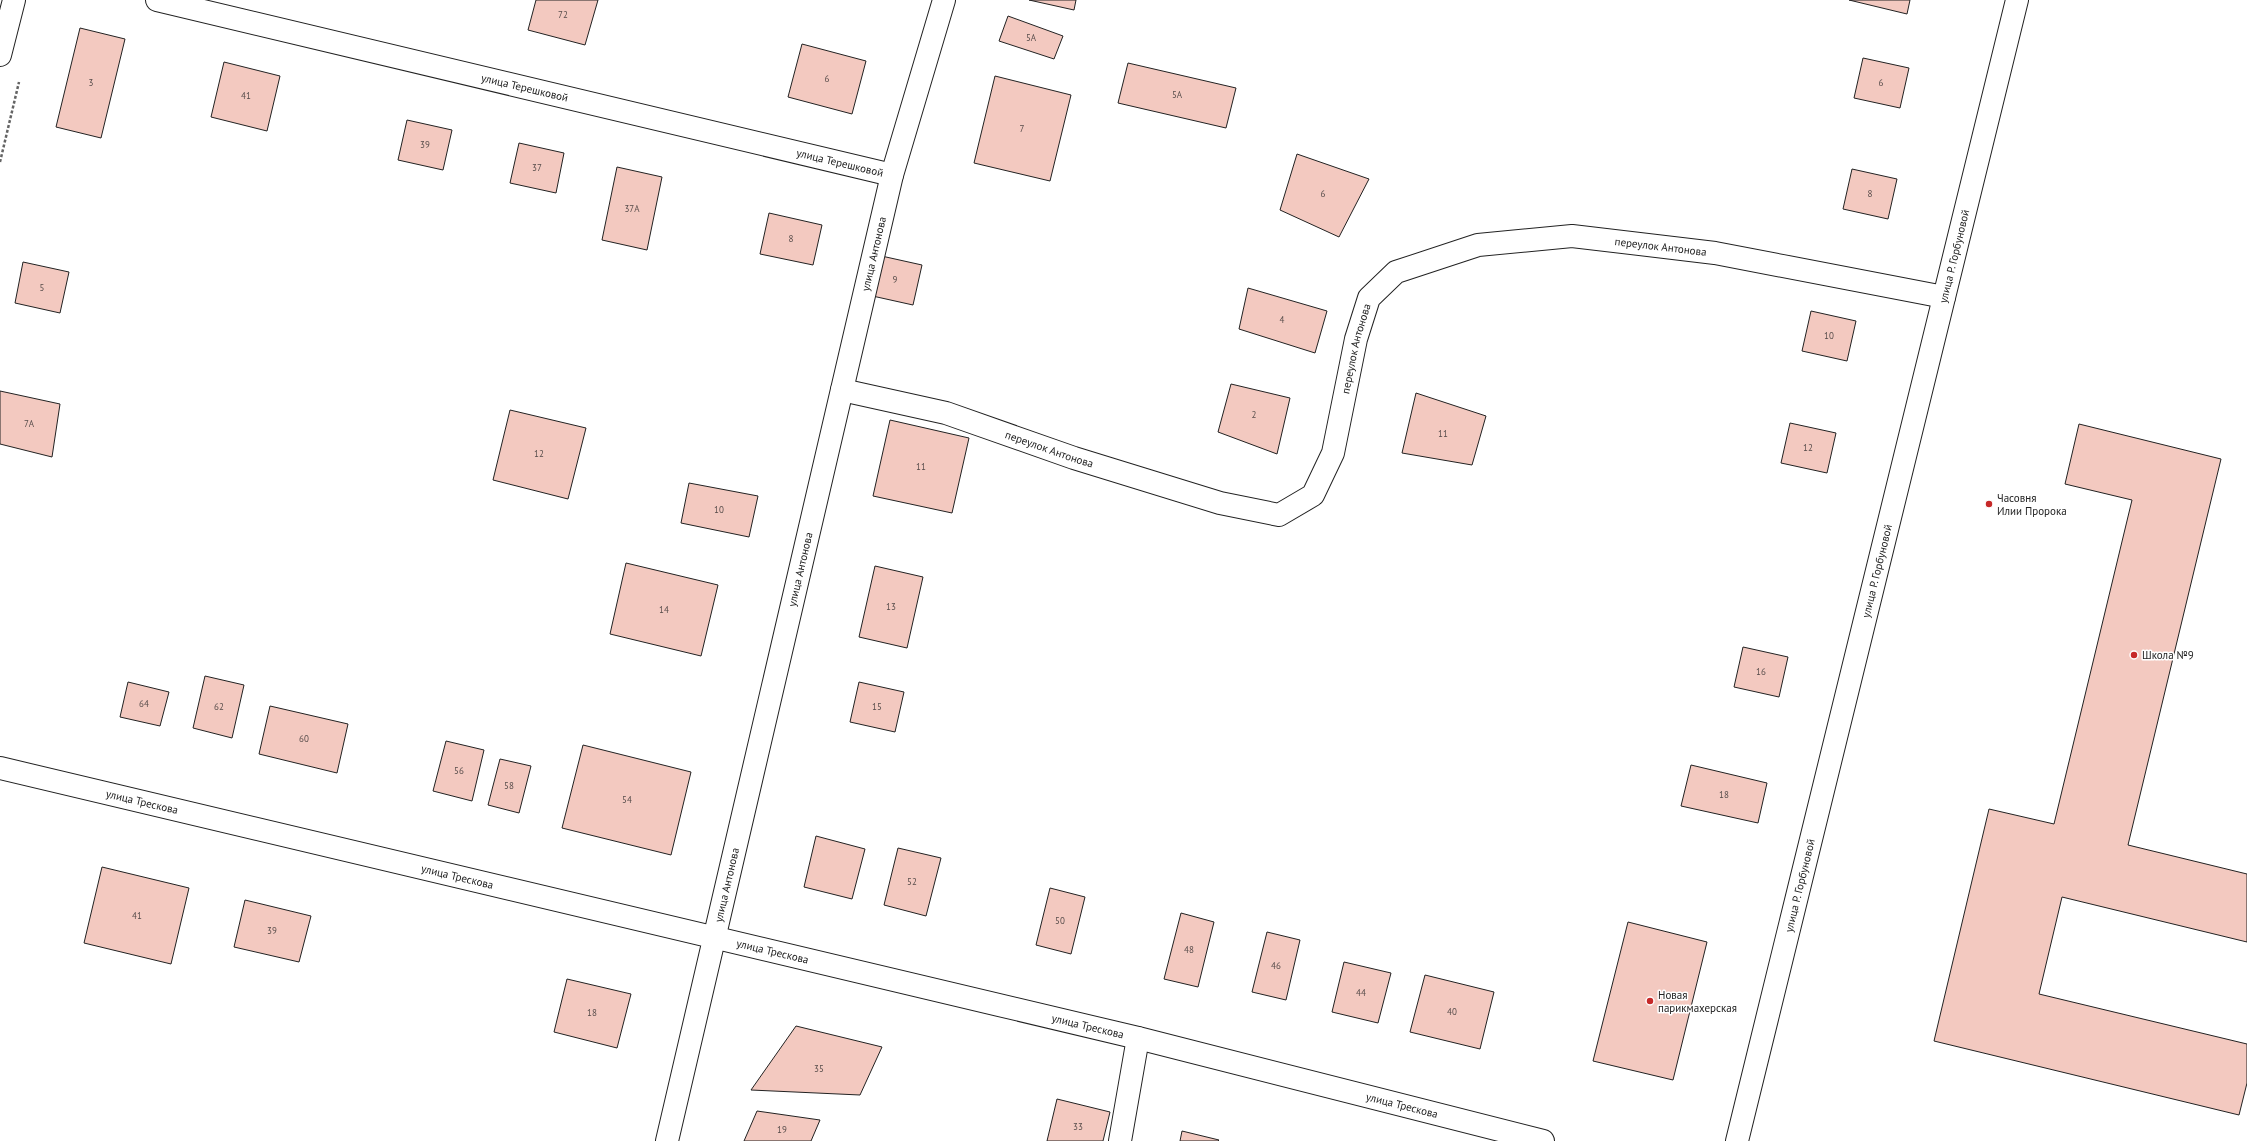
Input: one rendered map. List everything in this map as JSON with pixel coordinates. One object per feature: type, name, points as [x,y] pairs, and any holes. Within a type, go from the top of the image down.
[{"type":"street","points":[[0,55],[14,0]]},
{"type":"street","name":"улица Терешковой","points":[[157,0],[892,175]]},
{"type":"street","name":"улица Антонова","points":[[667,1141],[892,175],[944,0]]},
{"type":"street","name":"улица Р. Горбуновой","points":[[1737,1141],[2017,0]]},
{"type":"street","name":"переулок Антонова","points":[[842,390],[946,413],[1074,458],[1220,504],[1279,514],[1313,495],[1334,453],[1356,339],[1369,298],[1396,272],[1478,245],[1572,236],[1715,253],[1944,297]]},
{"type":"street","name":"улица Трескова","points":[[0,768],[1138,1038],[1544,1141]]},
{"type":"street","points":[[1120,1141],[1138,1038]]},
{"type":"building","points":[[536,0],[598,0],[585,45],[528,30]]},
{"type":"building","points":[[1029,0],[1076,0],[1074,10]]},
{"type":"building","points":[[1849,0],[1910,0],[1907,14]]},
{"type":"building","points":[[1008,16],[1063,36],[1054,59],[999,41]]},
{"type":"building","points":[[80,28],[125,39],[101,138],[56,127]]},
{"type":"building","points":[[802,44],[866,61],[852,114],[788,97]]},
{"type":"building","points":[[1863,58],[1909,68],[1900,108],[1854,98]]},
{"type":"building","points":[[224,62],[280,76],[267,131],[211,117]]},
{"type":"building","points":[[1128,63],[1236,88],[1226,128],[1118,103]]},
{"type":"building","points":[[995,76],[1071,95],[1050,181],[974,163]]},
{"type":"building","points":[[407,120],[452,130],[443,170],[398,160]]},
{"type":"building","points":[[519,143],[564,153],[556,193],[510,183]]},
{"type":"building","points":[[1297,154],[1369,179],[1339,237],[1280,210]]},
{"type":"building","points":[[617,167],[662,177],[647,250],[602,240]]},
{"type":"building","points":[[1852,169],[1897,179],[1888,219],[1843,209]]},
{"type":"building","points":[[769,213],[822,225],[813,265],[760,254]]},
{"type":"building","points":[[877,255],[922,265],[913,305],[868,295]]},
{"type":"building","points":[[23,262],[69,272],[60,313],[15,303]]},
{"type":"building","points":[[1248,288],[1327,311],[1315,353],[1239,329]]},
{"type":"building","points":[[1811,311],[1856,321],[1847,361],[1802,351]]},
{"type":"building","points":[[1231,384],[1290,398],[1277,454],[1218,432]]},
{"type":"building","points":[[0,391],[60,404],[52,457],[0,444]]},
{"type":"building","points":[[1416,393],[1486,416],[1472,465],[1402,453]]},
{"type":"building","points":[[510,410],[586,428],[568,499],[493,480]]},
{"type":"building","points":[[890,420],[969,438],[952,513],[873,496]]},
{"type":"building","points":[[1790,423],[1836,433],[1827,473],[1781,463]]},
{"type":"building","name":"Школа №9","points":[[2079,424],[2221,459],[2128,845],[2247,874],[2247,942],[2062,897],[2039,994],[2247,1044],[2247,1083],[2239,1115],[1934,1041],[1989,809],[2054,824],[2132,500],[2065,484]]},
{"type":"building","points":[[689,483],[758,496],[749,537],[681,523]]},
{"type":"building","points":[[626,563],[718,585],[701,656],[610,634]]},
{"type":"building","points":[[875,566],[923,577],[907,648],[859,637]]},
{"type":"building","points":[[1743,647],[1788,657],[1779,697],[1734,687]]},
{"type":"building","points":[[205,676],[244,685],[232,738],[193,728]]},
{"type":"building","points":[[128,682],[169,692],[160,726],[120,717]]},
{"type":"building","points":[[859,682],[904,692],[895,732],[850,722]]},
{"type":"building","points":[[270,706],[348,724],[337,773],[259,754]]},
{"type":"building","points":[[446,741],[484,750],[472,801],[433,791]]},
{"type":"building","points":[[583,745],[691,772],[671,855],[562,828]]},
{"type":"building","points":[[500,759],[531,766],[519,813],[488,805]]},
{"type":"building","points":[[1691,765],[1767,783],[1758,823],[1681,806]]},
{"type":"building","points":[[816,836],[865,849],[852,899],[804,887]]},
{"type":"building","points":[[898,848],[941,858],[926,916],[884,905]]},
{"type":"building","points":[[102,867],[189,888],[171,964],[84,943]]},
{"type":"building","points":[[1050,888],[1085,897],[1071,954],[1036,945]]},
{"type":"building","points":[[245,900],[311,916],[299,962],[234,947]]},
{"type":"building","points":[[1181,913],[1214,922],[1198,987],[1164,979]]},
{"type":"building","name":"Новая парикмахерская","points":[[1628,922],[1707,942],[1673,1080],[1593,1061]]},
{"type":"building","points":[[1267,932],[1300,940],[1286,1000],[1252,992]]},
{"type":"building","points":[[1344,962],[1391,973],[1378,1023],[1332,1012]]},
{"type":"building","points":[[1425,975],[1494,992],[1480,1049],[1410,1032]]},
{"type":"building","points":[[567,979],[631,994],[617,1048],[554,1032]]},
{"type":"building","points":[[796,1026],[882,1047],[860,1095],[751,1090]]},
{"type":"building","points":[[1057,1099],[1110,1112],[1103,1141],[1047,1141]]},
{"type":"building","points":[[757,1111],[820,1120],[811,1141],[744,1141]]},
{"type":"building","points":[[1182,1131],[1219,1140],[1180,1141]]},
{"type":"place","name":"Часовня Илии Пророка","points":[[1989,504]]},
{"type":"place","name":"Школа №9","points":[[2134,655]]},
{"type":"place","name":"Новая парикмахерская","points":[[1650,1001]]}]
